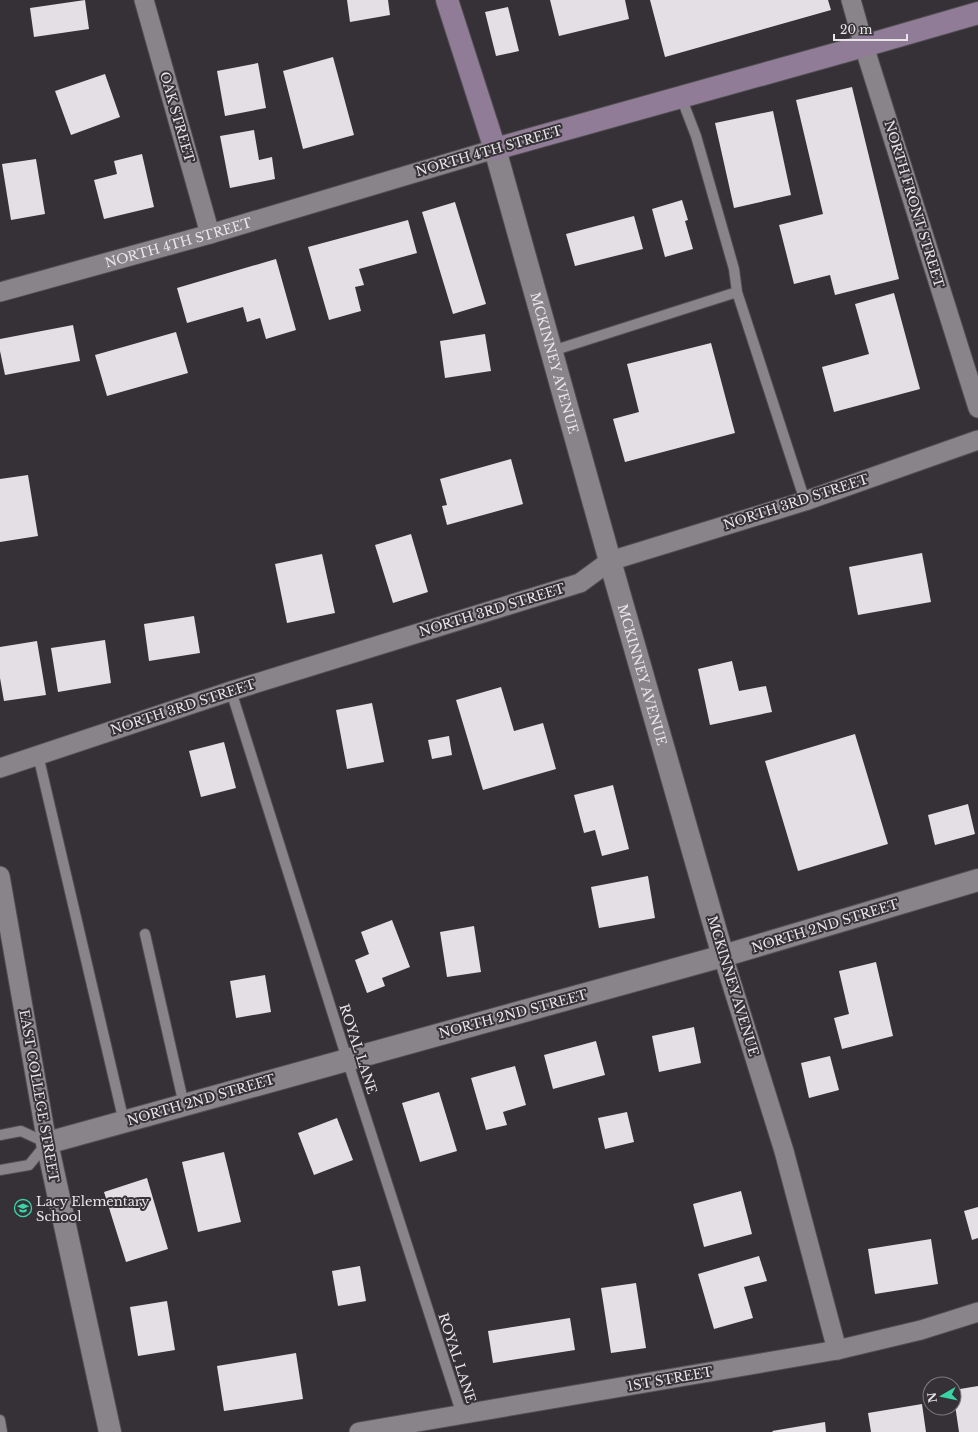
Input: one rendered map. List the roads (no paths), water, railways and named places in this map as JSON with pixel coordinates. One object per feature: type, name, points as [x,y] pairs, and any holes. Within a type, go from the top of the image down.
[{"type":"main road","name":"MCKINNEY AVENUE","points":[[447,0],[495,149]]},
{"type":"main road","name":"NORTH 4TH STREET","points":[[495,149],[978,13]]},
{"type":"street","name":"OAK STREET","points":[[144,0],[210,234]]},
{"type":"street","name":"NORTH FRONT STREET","points":[[851,0],[864,46],[978,408]]},
{"type":"street","name":"NORTH 4TH STREET","points":[[0,292],[210,234],[495,149]]},
{"type":"street","name":"MCKINNEY AVENUE","points":[[495,149],[610,561],[723,956],[784,1151],[837,1350]]},
{"type":"street","name":"NORTH 3RD STREET","points":[[0,768],[232,691],[580,583],[610,561],[805,501],[978,440]]},
{"type":"street","name":"EAST COLLEGE STREET","points":[[0,876],[47,1143],[110,1432]]},
{"type":"street","name":"NORTH 2ND STREET","points":[[47,1143],[723,956],[978,880]]},
{"type":"street","name":"1ST STREET","points":[[359,1432],[837,1350],[921,1330],[978,1312]]},
{"type":"lane","points":[[680,97],[696,136],[734,268],[737,292],[805,501]]},
{"type":"lane","points":[[552,351],[737,292]]},
{"type":"lane","name":"ROYAL LANE","points":[[232,691],[347,1060],[462,1415]]},
{"type":"lane","points":[[38,755],[124,1122]]},
{"type":"lane","points":[[145,934],[184,1105]]},
{"type":"lane","points":[[0,1135],[21,1131],[47,1143],[29,1165],[0,1170]]},
{"type":"lane","points":[[0,1420],[2,1432]]},
{"type":"place","name":"Lacy Elementary School","points":[[23,1208]]}]
